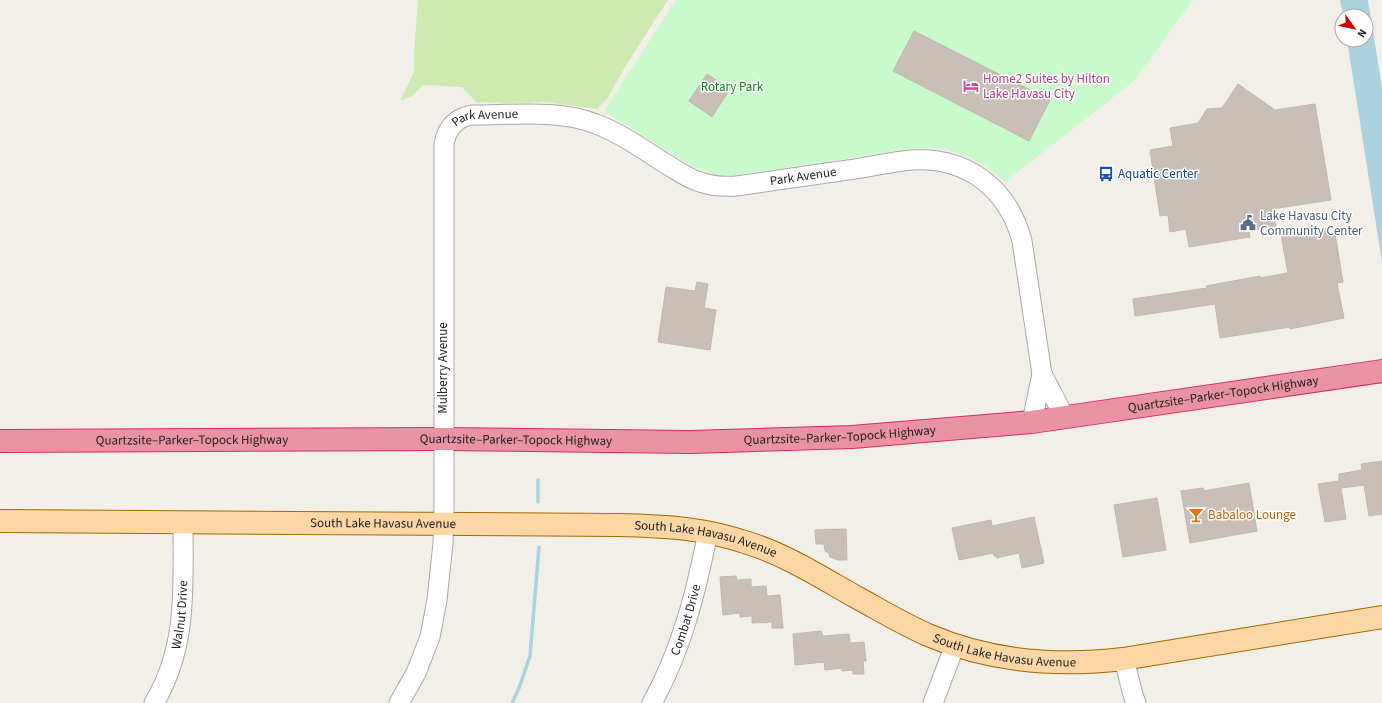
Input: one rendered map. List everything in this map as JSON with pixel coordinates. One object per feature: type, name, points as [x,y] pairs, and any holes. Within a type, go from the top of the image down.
[{"type":"highway","name":"Quartzsite–Parker–Topock Highway","points":[[0,441],[443,439],[690,442],[852,437],[1065,418],[1382,371]]},
{"type":"main road","name":"South Lake Havasu Avenue","points":[[0,521],[677,527],[728,536],[777,554],[903,623],[929,635],[956,645],[997,656],[1040,662],[1097,662],[1382,616]]},
{"type":"street","name":"Park Avenue","points":[[444,145],[446,135],[451,125],[457,120],[467,116],[556,115],[582,119],[608,128],[686,176],[714,186],[736,186],[911,160],[942,163],[967,170],[982,179],[996,191],[1005,202],[1016,222],[1022,241],[1042,374],[1065,418]]},
{"type":"street","name":"Mulberry Avenue","points":[[399,703],[424,656],[438,600],[444,524],[444,145]]},
{"type":"street","name":"Park Avenue","points":[[1032,422],[1042,374]]},
{"type":"street","name":"Walnut Drive","points":[[154,703],[171,667],[180,634],[183,600],[183,523]]},
{"type":"street","name":"Combat Drive","points":[[652,703],[671,663],[684,630],[694,595],[708,532]]},
{"type":"street","points":[[933,703],[956,645]]},
{"type":"street","points":[[1123,658],[1136,703]]},
{"type":"green space","points":[[418,0],[668,0],[628,62],[607,99],[597,109],[545,102],[476,102],[462,87],[428,85],[423,85],[414,95],[400,101],[414,72]]},
{"type":"green space","name":"Rotary Park","points":[[676,0],[1193,0],[1134,81],[1005,182],[986,166],[976,160],[954,152],[930,148],[918,148],[736,175],[716,175],[691,166],[604,111]]},
{"type":"water","points":[[1340,0],[1368,0],[1369,8],[1342,8]]},
{"type":"water","points":[[1374,38],[1382,88],[1382,262],[1348,48],[1374,48]]},
{"type":"building","name":"Home2 Suites by Hilton Lake Havasu City","points":[[914,31],[1050,100],[1029,141],[893,71]]},
{"type":"building","points":[[707,74],[730,89],[712,117],[689,101]]},
{"type":"building","points":[[1238,84],[1275,110],[1315,104],[1331,200],[1272,209],[1276,226],[1249,231],[1250,237],[1189,247],[1186,229],[1170,232],[1168,215],[1160,216],[1150,150],[1173,146],[1170,128],[1198,123],[1207,109],[1222,108]]},
{"type":"building","points":[[1327,228],[1328,234],[1335,233],[1343,282],[1337,283],[1344,318],[1290,329],[1290,327],[1220,338],[1215,304],[1135,316],[1133,299],[1207,288],[1206,286],[1260,276],[1260,278],[1288,273],[1281,235]]},
{"type":"building","points":[[697,282],[708,284],[704,308],[716,310],[710,350],[658,342],[666,287],[695,291]]},
{"type":"building","points":[[1382,461],[1382,514],[1369,516],[1364,485],[1341,488],[1346,519],[1325,522],[1318,484],[1339,481],[1339,474],[1362,470],[1361,464]]},
{"type":"building","points":[[1249,483],[1257,531],[1190,543],[1181,491],[1203,488],[1204,491]]},
{"type":"building","points":[[1157,498],[1166,550],[1123,557],[1114,505]]},
{"type":"building","points":[[1034,517],[1044,563],[1022,568],[1019,553],[997,558],[993,553],[959,560],[952,528],[991,520],[992,526]]},
{"type":"building","points":[[846,529],[847,560],[838,560],[830,557],[829,553],[825,551],[824,544],[816,544],[815,530]]},
{"type":"building","points":[[736,576],[737,580],[751,579],[751,587],[766,586],[767,596],[780,595],[783,628],[772,628],[772,622],[752,623],[752,616],[740,617],[740,613],[723,615],[720,577]]},
{"type":"building","points":[[821,631],[823,636],[849,634],[850,643],[864,642],[866,661],[863,661],[864,674],[853,674],[853,670],[842,671],[842,668],[825,670],[824,662],[795,665],[793,634]]},
{"type":"waterway","points":[[538,480],[538,502]]},
{"type":"waterway","points":[[512,703],[530,656],[539,547]]},
{"type":"place","name":"Home2 Suites by Hilton Lake Havasu City","points":[[971,86]]},
{"type":"place","name":"Aquatic Center","points":[[1106,174]]},
{"type":"place","name":"Lake Havasu City Community Center","points":[[1248,223]]},
{"type":"place","name":"Babaloo Lounge","points":[[1196,515]]}]
